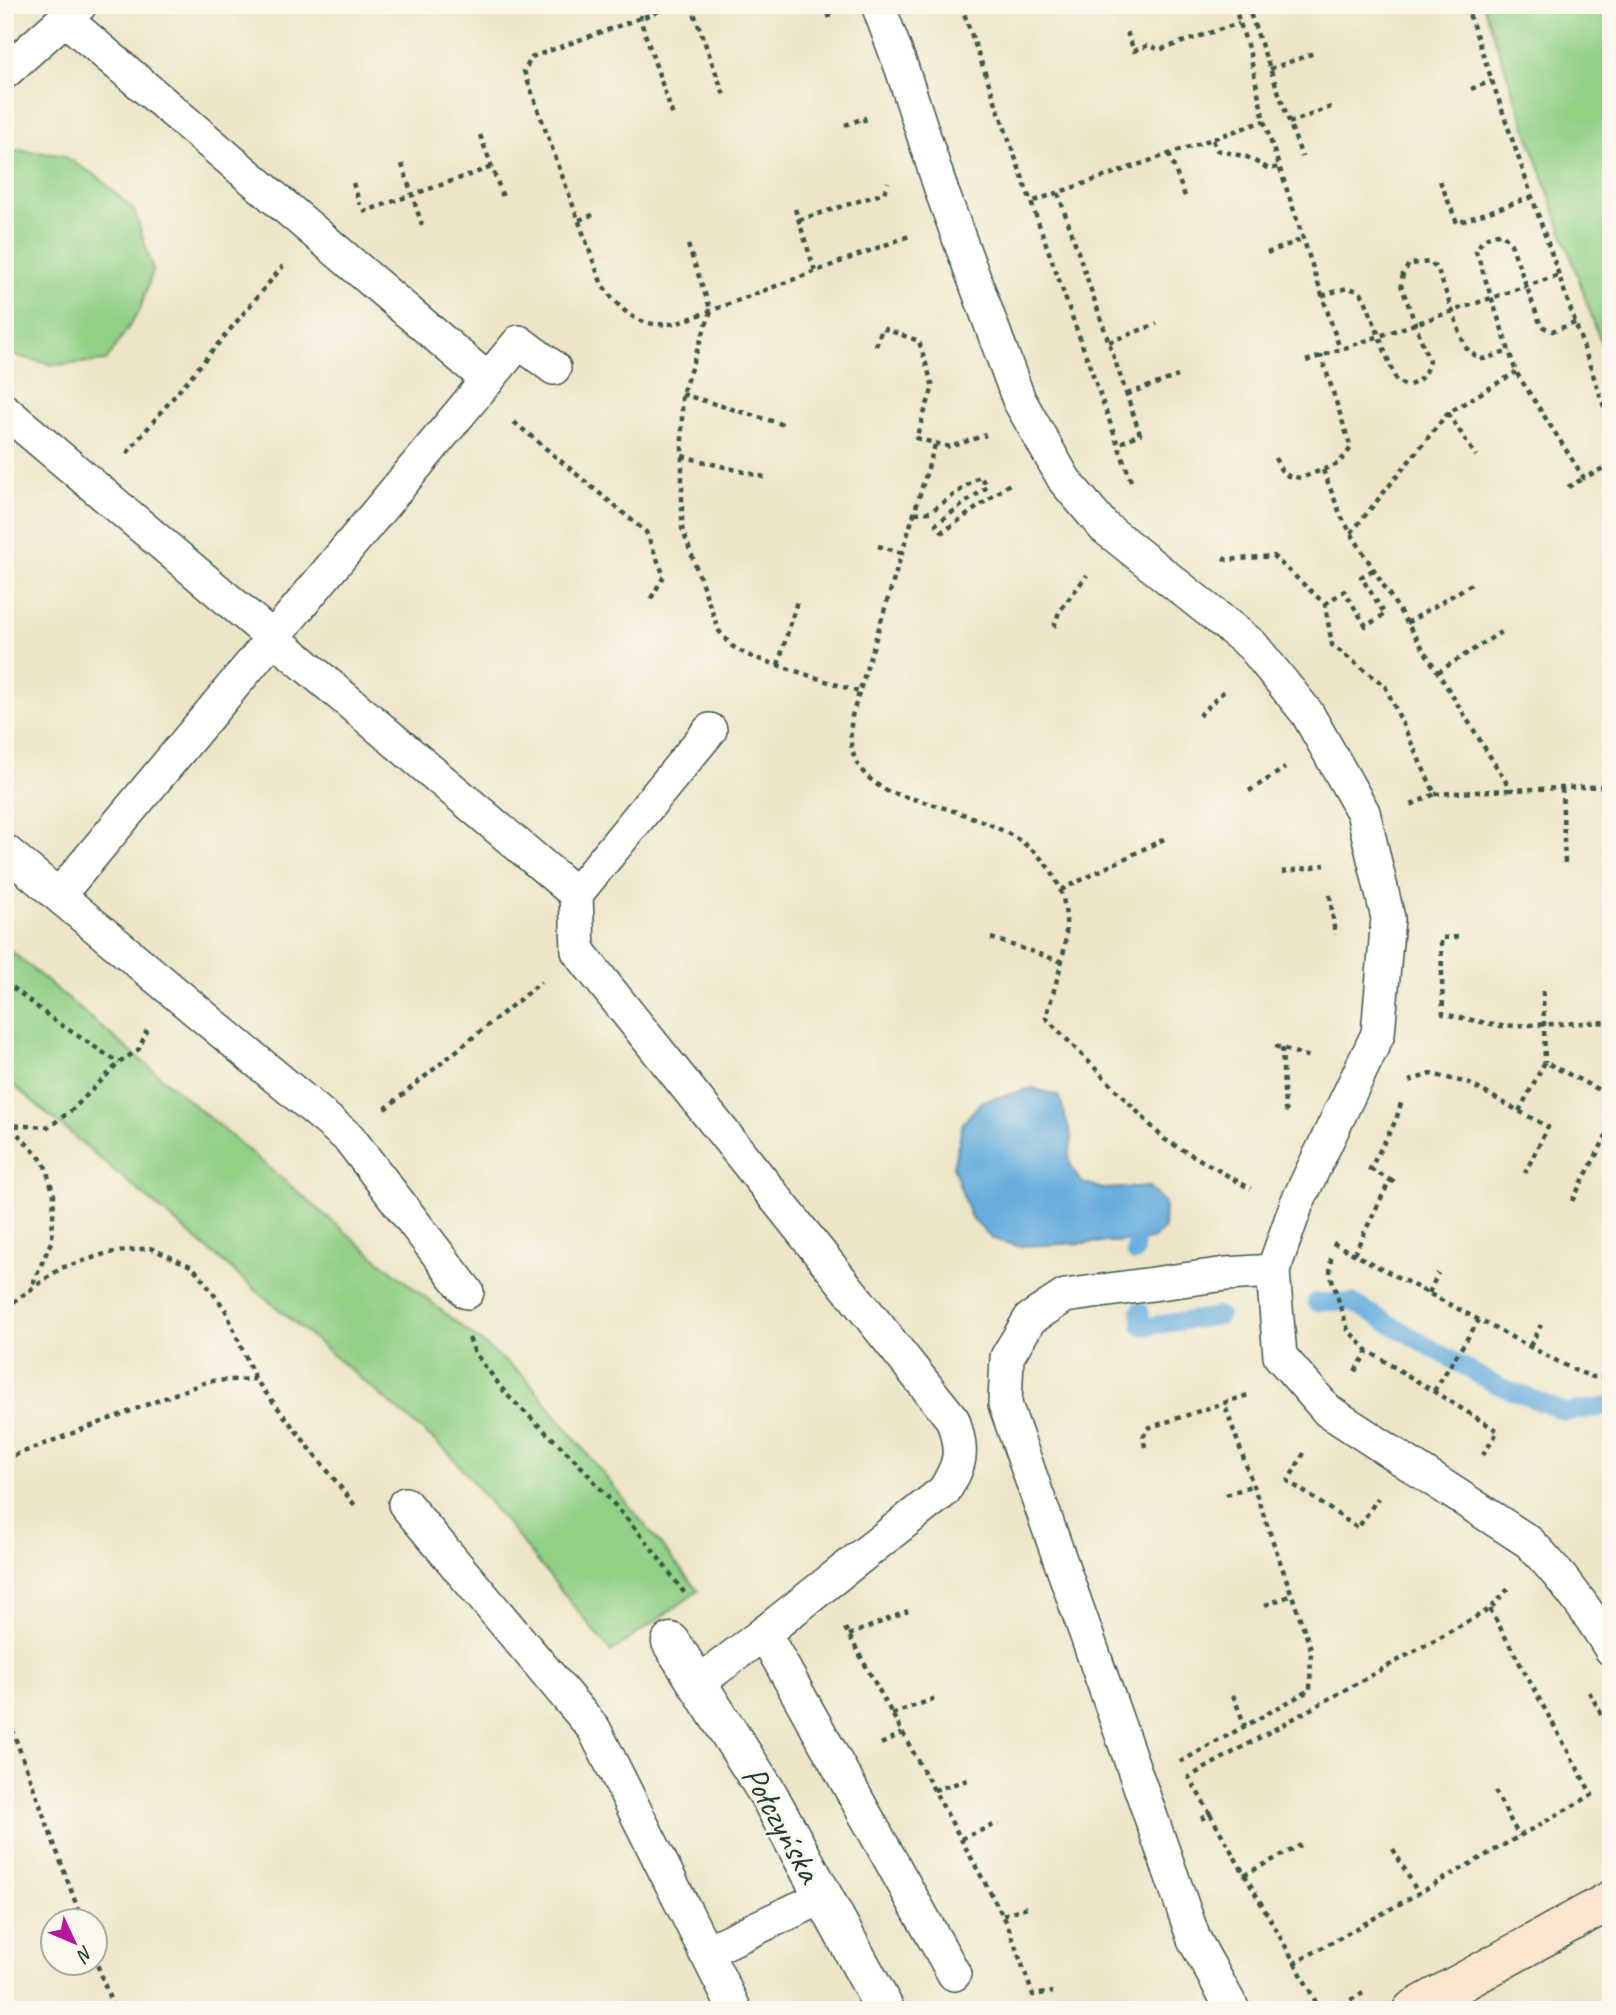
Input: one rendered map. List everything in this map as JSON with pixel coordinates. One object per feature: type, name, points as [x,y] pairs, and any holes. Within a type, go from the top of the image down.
[{"type":"street","name":"Połczyńska","points":[[671,1642],[768,1794],[885,2010]]},
{"type":"street","points":[[1412,2010],[1611,1900]]},
{"type":"lane","points":[[878,5],[942,192],[1019,400],[1065,481],[1104,527],[1252,645],[1307,713],[1363,812],[1388,918],[1378,1034],[1297,1203],[1273,1270],[1280,1356],[1328,1411],[1529,1542],[1588,1611],[1611,1649]]},
{"type":"lane","points":[[5,72],[72,12],[313,231],[488,380]]},
{"type":"lane","points":[[59,895],[519,342],[554,368]]},
{"type":"lane","points":[[5,411],[576,894]]},
{"type":"lane","points":[[698,1683],[944,1491],[958,1467],[960,1443],[953,1420],[578,951],[576,894],[710,730]]},
{"type":"lane","points":[[5,851],[349,1138],[467,1292]]},
{"type":"lane","points":[[1233,2010],[1194,1939],[1004,1404],[1007,1357],[1030,1319],[1065,1296],[1273,1270]]},
{"type":"lane","points":[[405,1504],[594,1730],[735,2010]]},
{"type":"lane","points":[[764,1633],[954,1974]]},
{"type":"lane","points":[[705,1952],[823,1897]]},
{"type":"path","points":[[643,5],[640,19],[673,116]]},
{"type":"path","points":[[677,5],[532,57],[524,71],[602,285],[626,314],[644,323],[659,326],[678,323],[899,240]]},
{"type":"path","points":[[691,5],[724,95]]},
{"type":"path","points":[[961,5],[1134,491]]},
{"type":"path","points":[[1234,5],[1250,54],[1264,121],[1340,349]]},
{"type":"path","points":[[1247,5],[1302,157]]},
{"type":"path","points":[[1466,5],[1611,427]]},
{"type":"path","points":[[1127,32],[1134,51],[1149,45],[1159,50],[1240,23]]},
{"type":"path","points":[[1270,69],[1317,52]]},
{"type":"path","points":[[1471,89],[1492,81]]},
{"type":"path","points":[[1289,123],[1333,106]]},
{"type":"path","points":[[845,125],[864,118],[869,131]]},
{"type":"path","points":[[1031,202],[1264,121]]},
{"type":"path","points":[[480,135],[503,197]]},
{"type":"path","points":[[1213,140],[1217,150],[1247,157],[1269,169],[1279,167]]},
{"type":"path","points":[[1169,154],[1186,199]]},
{"type":"path","points":[[402,164],[422,225]]},
{"type":"path","points":[[353,183],[363,213],[492,167]]},
{"type":"path","points":[[799,220],[884,193],[888,182],[883,169]]},
{"type":"path","points":[[1440,181],[1457,223],[1532,197]]},
{"type":"path","points":[[1058,193],[1140,434],[1118,444]]},
{"type":"path","points":[[795,209],[815,271]]},
{"type":"path","points":[[579,220],[595,214]]},
{"type":"path","points":[[98,488],[313,231]]},
{"type":"path","points":[[1575,323],[1552,331],[1541,326],[1511,244],[1503,234],[1492,234],[1483,239],[1476,251],[1516,372],[1584,478]]},
{"type":"path","points":[[1267,253],[1303,239]]},
{"type":"path","points":[[688,245],[711,311],[682,394],[682,528],[719,631],[739,650],[859,692]]},
{"type":"path","points":[[1322,296],[1348,287],[1359,290],[1396,380],[1406,386],[1417,383],[1426,374],[1429,361],[1401,285],[1409,264],[1430,262],[1438,271],[1464,344],[1470,353],[1483,359],[1510,351]]},
{"type":"path","points":[[1306,361],[1559,275]]},
{"type":"path","points":[[1109,342],[1157,324]]},
{"type":"path","points":[[876,346],[882,328],[919,341],[933,387],[916,438],[950,447],[989,433]]},
{"type":"path","points":[[1275,458],[1280,470],[1288,476],[1301,478],[1338,464],[1345,459],[1351,448],[1321,355]]},
{"type":"path","points":[[1351,533],[1448,413],[1516,372]]},
{"type":"path","points":[[1126,394],[1178,376]]},
{"type":"path","points":[[488,380],[491,403],[646,532],[664,576],[650,600]]},
{"type":"path","points":[[682,394],[785,425]]},
{"type":"path","points":[[1448,413],[1476,456]]},
{"type":"path","points":[[936,445],[852,716],[849,736],[854,761],[870,781],[887,791],[1002,828],[1026,843],[1045,864],[1060,890],[1066,935],[1046,1018],[1164,1139],[1258,1192]]},
{"type":"path","points":[[682,456],[767,478]]},
{"type":"path","points":[[1568,487],[1611,464]]},
{"type":"path","points":[[1323,470],[1341,516],[1511,790]]},
{"type":"path","points":[[915,513],[930,512],[980,476],[987,487],[936,524],[943,532],[1012,482],[1017,492]]},
{"type":"path","points":[[878,546],[902,553]]},
{"type":"path","points":[[1215,555],[1227,560],[1273,556],[1325,604],[1332,645],[1385,686],[1435,794]]},
{"type":"path","points":[[1325,604],[1344,591],[1366,626],[1385,614],[1361,578],[1374,570]]},
{"type":"path","points":[[1054,627],[1059,612],[1089,572]]},
{"type":"path","points":[[1407,623],[1475,582]]},
{"type":"path","points":[[778,665],[798,598]]},
{"type":"path","points":[[1438,672],[1504,630]]},
{"type":"path","points":[[1199,716],[1234,681]]},
{"type":"path","points":[[1249,791],[1291,764]]},
{"type":"path","points":[[1405,808],[1435,794],[1611,786]]},
{"type":"path","points":[[1562,788],[1565,864]]},
{"type":"path","points":[[1060,890],[1166,838]]},
{"type":"path","points":[[1322,852],[1327,877]]},
{"type":"path","points":[[1282,872],[1325,865]]},
{"type":"path","points":[[1329,889],[1336,925],[1335,937]]},
{"type":"path","points":[[1443,1014],[1441,938],[1458,937]]},
{"type":"path","points":[[991,938],[1060,961]]},
{"type":"path","points":[[349,1138],[578,951]]},
{"type":"path","points":[[5,981],[51,1018],[119,1063]]},
{"type":"path","points":[[8,1125],[50,1127],[73,1109],[119,1063],[139,1049],[166,985]]},
{"type":"path","points":[[1519,1111],[1545,1062],[1543,991]]},
{"type":"path","points":[[1436,1012],[1501,1026],[1611,1022]]},
{"type":"path","points":[[1275,1046],[1321,1060]]},
{"type":"path","points":[[1282,1048],[1285,1109],[1292,1115]]},
{"type":"path","points":[[1545,1062],[1611,1096]]},
{"type":"path","points":[[1408,1081],[1431,1074],[1468,1083],[1548,1127],[1525,1173]]},
{"type":"path","points":[[8,1125],[44,1162],[54,1195],[52,1240],[30,1289]]},
{"type":"path","points":[[1572,1201],[1611,1128]]},
{"type":"path","points":[[1370,1169],[1398,1185]]},
{"type":"path","points":[[1354,1254],[1390,1180]]},
{"type":"path","points":[[1332,1242],[1574,1370],[1593,1377],[1611,1377]]},
{"type":"path","points":[[5,1308],[61,1268],[108,1253],[150,1248],[193,1267],[225,1309],[255,1379],[372,1526],[405,1504]]},
{"type":"path","points":[[1330,1273],[1348,1330]]},
{"type":"path","points":[[1429,1293],[1438,1273]]},
{"type":"path","points":[[467,1292],[461,1320],[475,1353],[507,1395],[578,1463],[646,1541],[686,1593],[671,1642]]},
{"type":"path","points":[[1434,1391],[1479,1320]]},
{"type":"path","points":[[1530,1346],[1541,1325]]},
{"type":"path","points":[[5,1459],[209,1381],[255,1379]]},
{"type":"path","points":[[1145,1447],[1143,1437],[1149,1428],[1252,1393]]},
{"type":"path","points":[[1129,1755],[1170,1768],[1310,1690],[1311,1649],[1224,1403]]},
{"type":"path","points":[[1226,1495],[1253,1485]]},
{"type":"path","points":[[1320,2010],[1189,1777],[1490,1609],[1512,1586]]},
{"type":"path","points":[[822,1587],[1003,1915],[1033,1995],[1053,1992]]},
{"type":"path","points":[[1265,1605],[1292,1595]]},
{"type":"path","points":[[1295,1963],[1592,1795],[1490,1609]]},
{"type":"path","points":[[849,1635],[908,1611]]},
{"type":"path","points":[[1233,1695],[1245,1726]]},
{"type":"path","points":[[892,1714],[939,1697]]},
{"type":"path","points":[[5,1710],[77,1906]]},
{"type":"path","points":[[934,1790],[971,1779]]},
{"type":"path","points":[[1495,1791],[1519,1836]]},
{"type":"path","points":[[1194,1815],[1198,1821],[1210,1814]]},
{"type":"path","points":[[961,1839],[998,1823]]},
{"type":"path","points":[[1244,1875],[1301,1845]]},
{"type":"path","points":[[1394,1849],[1418,1893]]},
{"type":"path","points":[[1003,1915],[1027,1907]]},
{"type":"path","points":[[102,1976],[114,2010]]},
{"type":"green space","points":[[1483,5],[1611,5],[1611,372]]},
{"type":"green space","points":[[18,150],[62,155],[98,177],[134,210],[153,270],[140,310],[106,361],[54,365],[5,353],[5,159]]},
{"type":"green space","points":[[5,946],[381,1262],[526,1378],[698,1591],[611,1652],[451,1455],[5,1078]]},
{"type":"water","points":[[1032,1088],[1059,1096],[1072,1139],[1069,1154],[1071,1167],[1082,1183],[1104,1189],[1149,1187],[1165,1203],[1164,1228],[1152,1240],[1017,1246],[991,1238],[970,1216],[953,1166],[963,1123],[981,1102]]},
{"type":"waterway","points":[[1135,1241],[1135,1253]]},
{"type":"waterway","points":[[1316,1302],[1352,1302],[1492,1383],[1566,1412],[1611,1406]]},
{"type":"waterway","points":[[1140,1311],[1142,1327],[1219,1316]]}]
